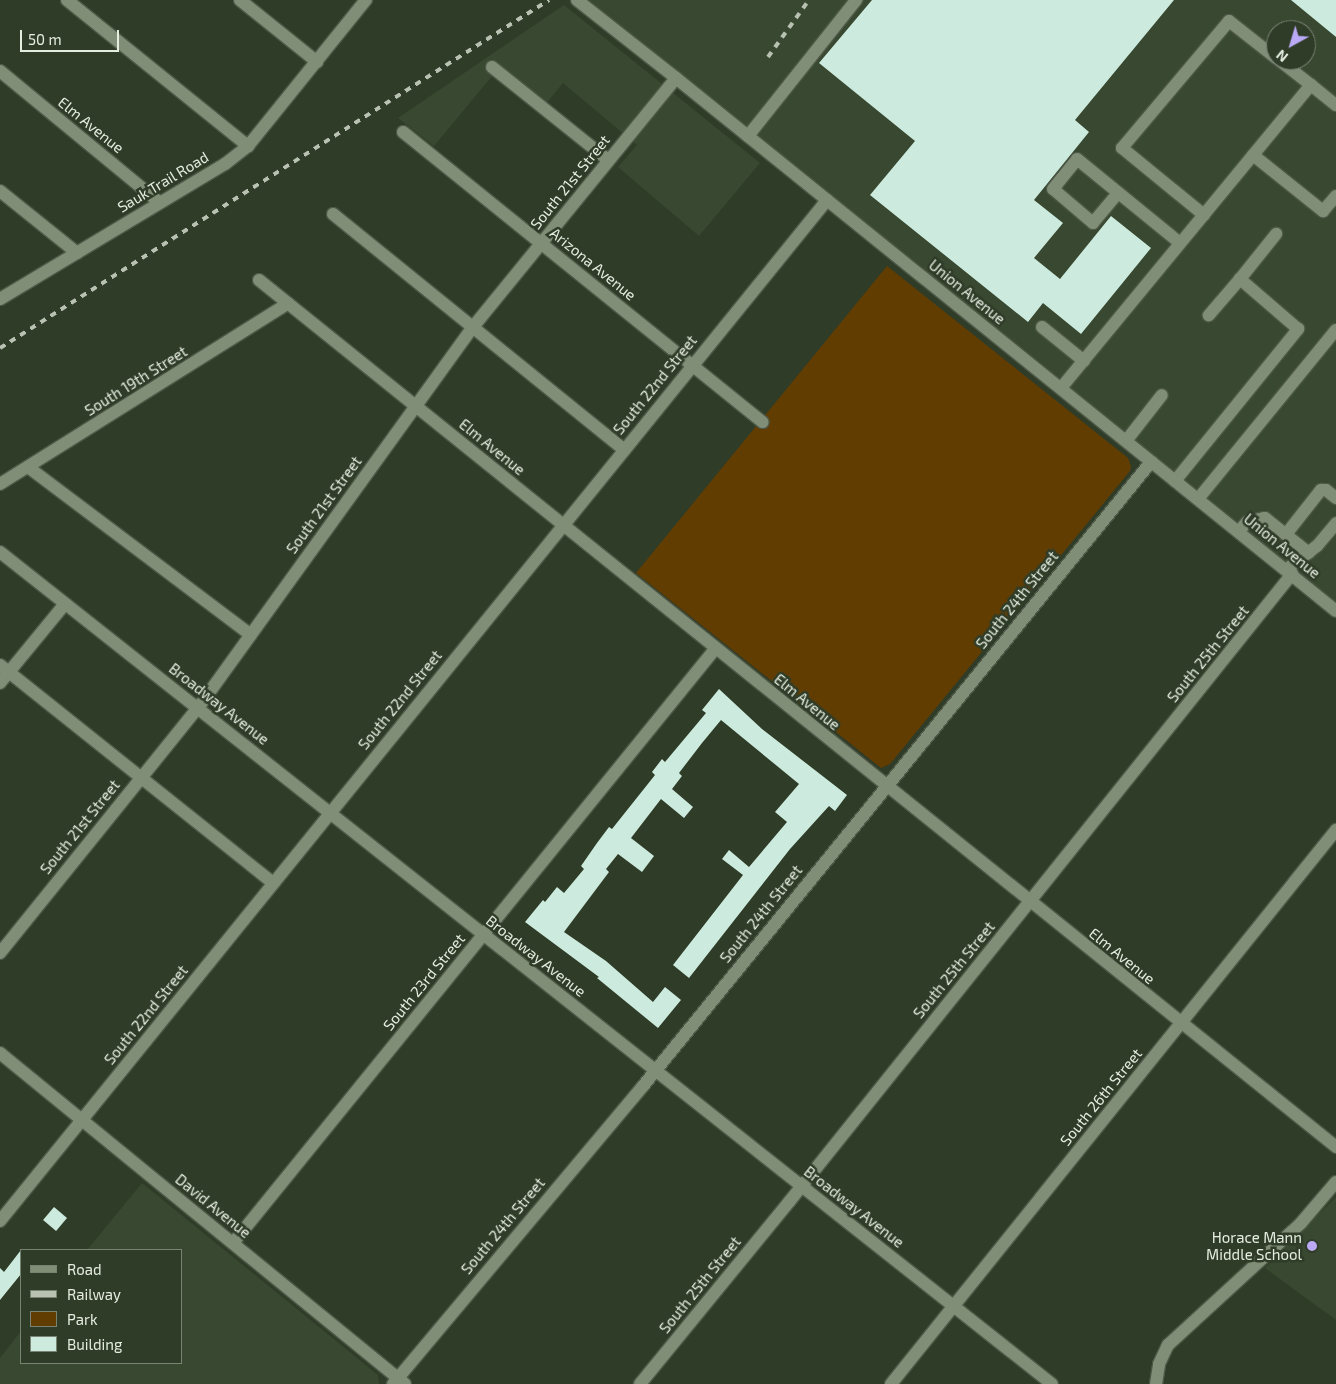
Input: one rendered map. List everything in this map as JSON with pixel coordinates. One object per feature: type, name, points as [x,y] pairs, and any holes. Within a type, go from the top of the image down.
[{"type":"street","points":[[67,0],[248,146]]},
{"type":"street","points":[[240,0],[317,62],[366,0]]},
{"type":"street","name":"Union Avenue","points":[[576,0],[676,78],[1336,610]]},
{"type":"street","points":[[748,136],[856,0]]},
{"type":"street","points":[[1204,215],[1122,148],[1228,21],[1266,50]]},
{"type":"street","name":"Sauk Trail Road","points":[[0,299],[225,164],[248,146],[317,62]]},
{"type":"street","points":[[492,67],[608,160]]},
{"type":"street","points":[[1291,70],[1336,105]]},
{"type":"street","name":"Elm Avenue","points":[[0,72],[160,203]]},
{"type":"street","name":"South 21st Street","points":[[0,953],[198,708],[473,327],[676,78]]},
{"type":"street","points":[[1061,388],[1311,85]]},
{"type":"street","name":"Arizona Avenue","points":[[402,132],[763,422]]},
{"type":"street","points":[[1253,155],[1323,211],[1336,196]]},
{"type":"street","points":[[1118,193],[1093,223],[1053,189],[1077,159],[1180,243]]},
{"type":"street","points":[[0,191],[77,253]]},
{"type":"street","name":"South 22nd Street","points":[[0,1221],[827,200]]},
{"type":"street","points":[[333,214],[624,450]]},
{"type":"street","points":[[1209,315],[1276,234]]},
{"type":"street","points":[[1175,481],[1298,330],[1240,279]]},
{"type":"street","name":"Elm Avenue","points":[[260,280],[715,649],[1336,1147]]},
{"type":"street","name":"South 19th Street","points":[[0,484],[288,303]]},
{"type":"street","points":[[1042,327],[1084,361]]},
{"type":"street","points":[[1198,500],[1336,330]]},
{"type":"street","points":[[1126,441],[1162,394]]},
{"type":"street","name":"South 24th Street","points":[[398,1382],[655,1071],[1151,462]]},
{"type":"street","points":[[28,466],[251,635]]},
{"type":"street","points":[[1286,533],[1321,490],[1326,490],[1336,498]]},
{"type":"street","points":[[1239,532],[1247,522],[1264,518],[1286,533],[1309,553]]},
{"type":"street","name":"South 25th Street","points":[[640,1384],[1030,902],[1289,572],[1336,524]]},
{"type":"street","name":"Broadway Avenue","points":[[0,552],[1052,1384]]},
{"type":"street","points":[[0,684],[4,669],[65,604]]},
{"type":"street","name":"South 23rd Street","points":[[233,1243],[715,649]]},
{"type":"street","points":[[4,669],[273,883]]},
{"type":"street","name":"South 26th Street","points":[[891,1384],[1336,830]]},
{"type":"street","name":"David Avenue","points":[[0,1054],[233,1243],[398,1382]]},
{"type":"street","points":[[1156,1384],[1159,1364],[1168,1345],[1294,1229],[1336,1182]]},
{"type":"shaded area","points":[[577,0],[1336,0],[1336,611]]},
{"type":"shaded area","points":[[564,5],[760,163],[699,236],[618,167],[637,145],[563,83],[544,106],[498,69],[434,146],[398,118]]},
{"type":"shaded area","points":[[142,1183],[378,1375],[379,1384],[0,1384],[0,1358],[20,1332],[20,1364],[182,1364],[182,1249],[88,1249]]},
{"type":"shaded area","name":"Horace Mann Middle School","points":[[1336,1197],[1336,1320],[1265,1268]]},
{"type":"green space","points":[[887,266],[1128,458],[1131,466],[1130,471],[890,764],[881,768],[636,573]]},
{"type":"building","points":[[872,0],[1174,0],[1075,120],[1089,132],[1034,200],[1063,223],[1034,258],[1060,279],[1111,216],[1151,248],[1081,334],[1043,303],[1028,322],[870,195],[915,141],[819,63]]},
{"type":"building","points":[[1291,0],[1336,0],[1336,37]]},
{"type":"building","points":[[719,689],[762,729],[847,795],[835,811],[829,806],[790,849],[689,978],[673,965],[743,875],[722,859],[729,850],[749,867],[787,822],[775,812],[799,784],[721,720],[702,743],[679,773],[682,776],[672,789],[693,807],[684,818],[661,799],[631,838],[654,856],[642,872],[618,854],[606,869],[609,872],[564,932],[606,961],[653,1002],[665,987],[681,1000],[658,1028],[597,978],[599,977],[525,922],[543,900],[545,902],[557,887],[564,893],[584,869],[581,866],[609,827],[612,829],[655,775],[652,772],[662,759],[665,762],[706,713],[702,710]]},
{"type":"building","points":[[54,1207],[67,1218],[56,1231],[43,1220]]},
{"type":"building","points":[[20,1251],[20,1275],[0,1300],[0,1268],[4,1272]]},
{"type":"railway","points":[[0,348],[549,0]]},
{"type":"railway","points":[[768,57],[809,0]]},
{"type":"place","name":"Horace Mann Middle School","points":[[1312,1246]]}]
